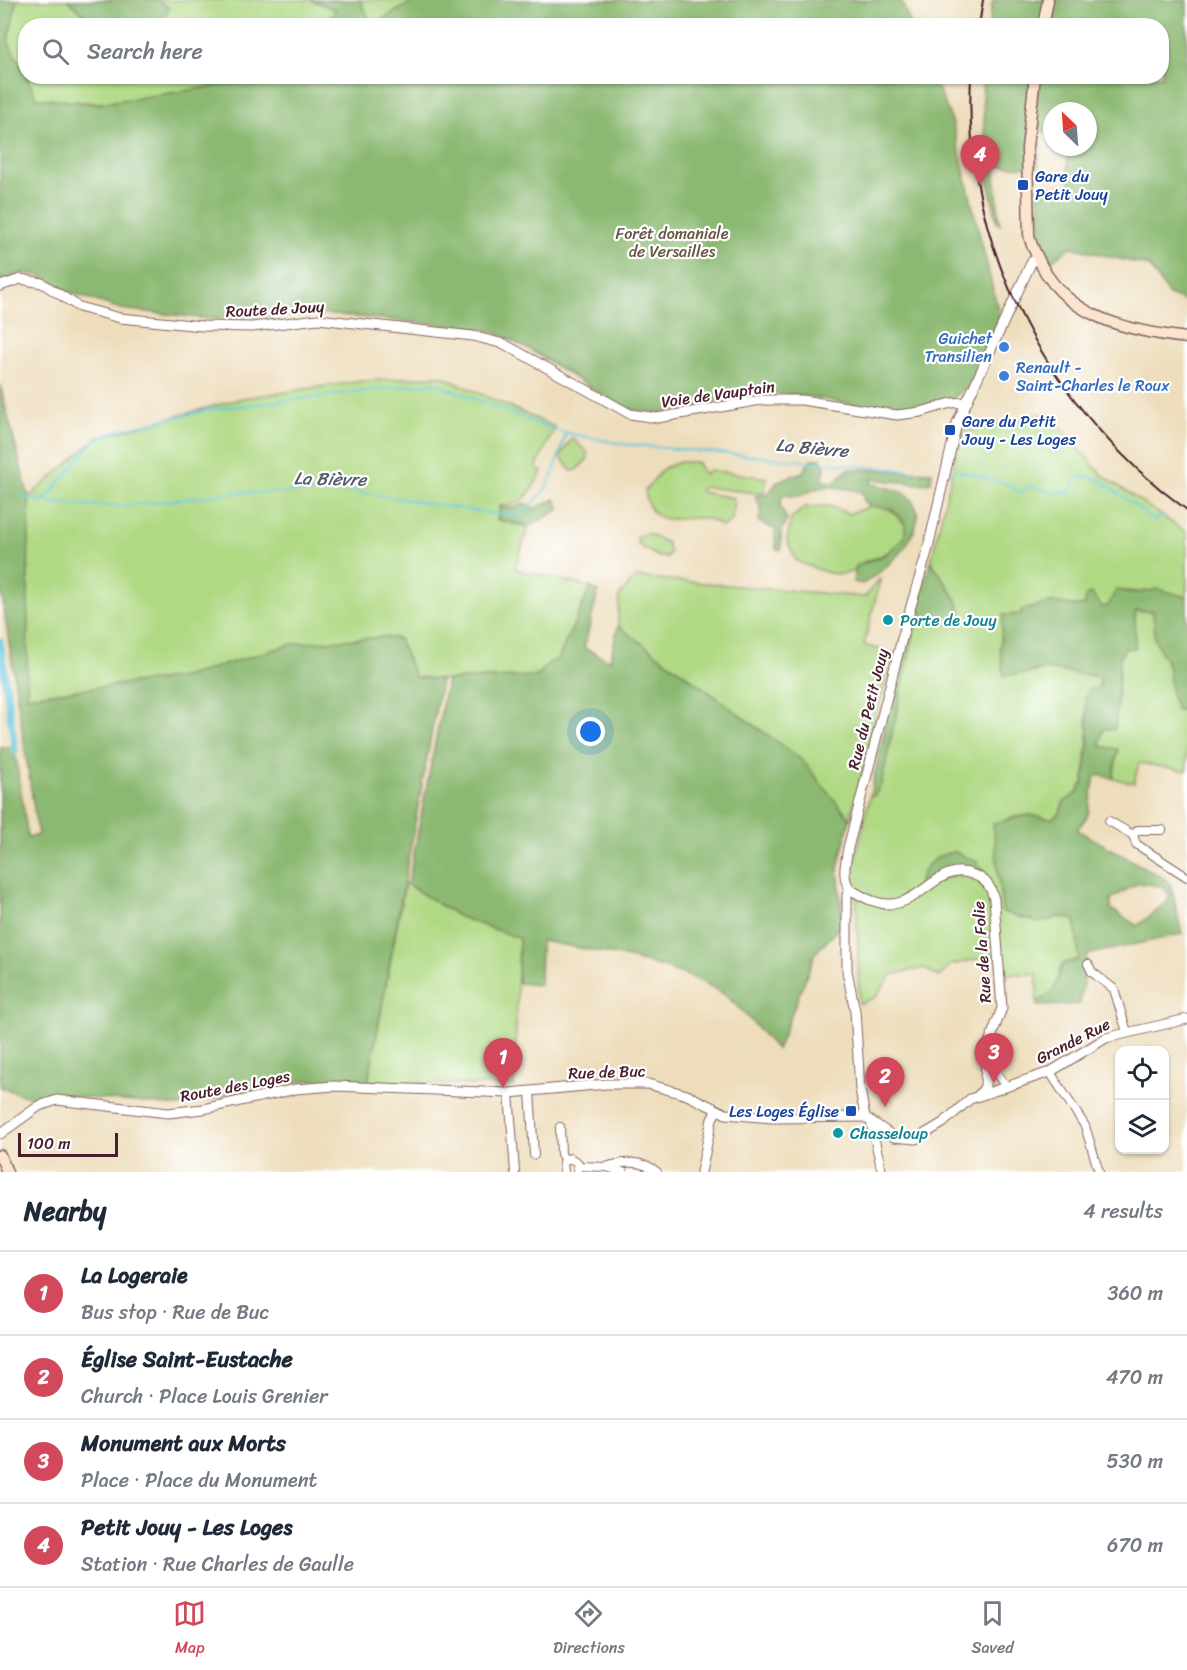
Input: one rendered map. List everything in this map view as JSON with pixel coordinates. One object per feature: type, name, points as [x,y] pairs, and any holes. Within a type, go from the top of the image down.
[{"type":"main road","points":[[1044,18],[1047,0]]},
{"type":"main road","points":[[1034,84],[1027,148],[1029,234],[1036,254],[1052,282],[1083,310],[1100,319],[1149,332],[1187,338]]},
{"type":"main road","points":[[0,1155],[8,1172]]},
{"type":"street","name":"Rue du Petit Jouy","points":[[868,1120],[860,1089],[855,1011],[847,971],[847,896],[850,889],[845,879],[845,868],[855,820],[906,623],[927,552],[953,435],[1036,254]]},
{"type":"street","name":"Route de Jouy","points":[[0,286],[21,279],[42,283],[79,307],[120,318],[202,326],[252,327],[318,320],[473,336],[504,344],[585,390]]},
{"type":"street","name":"Voie de Vauptain","points":[[585,390],[630,414],[657,418],[770,399],[802,400],[897,415],[921,412],[951,403],[967,402]]},
{"type":"street","points":[[1109,821],[1133,835],[1136,844],[1187,878]]},
{"type":"street","points":[[1133,835],[1138,830],[1162,830]]},
{"type":"street","name":"Rue de la Folie","points":[[850,889],[866,899],[887,904],[908,900],[935,881],[953,873],[970,873],[989,885],[994,899],[1002,1008],[985,1059],[986,1087],[978,1095]]},
{"type":"street","points":[[1088,963],[1092,972],[1113,988],[1126,1028]]},
{"type":"street","name":"Grande Rue","points":[[868,1120],[894,1137],[916,1139],[930,1132],[961,1104],[978,1095],[1050,1072],[1126,1028],[1187,1019]]},
{"type":"street","points":[[985,1059],[1005,1086]]},
{"type":"street","points":[[1050,1072],[1085,1126],[1099,1172]]},
{"type":"street","name":"Rue de Buc","points":[[379,1089],[509,1093],[606,1084],[648,1084],[687,1095],[716,1111],[772,1118],[868,1120]]},
{"type":"street","name":"Route des Loges","points":[[0,1134],[39,1106],[57,1100],[168,1113],[203,1109],[296,1089],[334,1086],[379,1089]]},
{"type":"street","points":[[530,1091],[534,1155]]},
{"type":"street","points":[[509,1093],[515,1172]]},
{"type":"street","points":[[701,1172],[711,1119],[716,1111]]},
{"type":"street","points":[[868,1120],[882,1172]]},
{"type":"street","points":[[560,1127],[561,1154],[565,1160]]},
{"type":"street","points":[[564,1172],[562,1165],[565,1160],[572,1158],[578,1169],[606,1167],[628,1162],[644,1164],[657,1172]]},
{"type":"street","points":[[606,1167],[623,1172]]},
{"type":"green space","name":"Forêt domaniale de Versailles","points":[[0,0],[17,0],[8,41],[18,61],[18,84],[30,84],[37,98],[98,104],[229,84],[936,84],[952,121],[1001,323],[972,380],[954,397],[932,406],[908,410],[882,409],[782,394],[651,412],[630,409],[604,396],[529,349],[496,333],[469,327],[324,314],[209,319],[121,309],[69,292],[39,275],[22,273],[0,281]]},
{"type":"green space","points":[[16,0],[446,0],[416,18],[18,18],[18,61],[8,42]]},
{"type":"green space","points":[[67,0],[158,0],[169,8],[165,18],[88,18]]},
{"type":"green space","points":[[311,0],[360,0],[369,18],[329,18],[336,10]]},
{"type":"green space","points":[[415,0],[901,0],[908,18],[385,18]]},
{"type":"green space","points":[[993,0],[1187,0],[1187,302],[1169,295],[1149,266],[1071,247],[1047,264],[1040,239],[1038,187],[1070,186],[1067,156],[1097,156],[1097,102],[1043,102],[1043,132],[1039,131],[1038,167],[994,166],[1000,225],[997,222],[986,170],[982,84],[1169,84],[1169,18],[990,18]]},
{"type":"green space","points":[[29,84],[246,84],[98,103],[36,98]]},
{"type":"green space","points":[[441,376],[555,427],[536,468],[542,472],[534,486],[522,500],[500,506],[497,520],[528,527],[515,569],[591,587],[558,659],[548,664],[538,676],[447,680],[415,677],[399,639],[384,637],[292,644],[184,677],[27,696],[28,498],[97,438],[243,398],[362,381]]},
{"type":"green space","points":[[0,385],[29,499],[27,696],[184,677],[292,644],[384,637],[399,639],[415,677],[441,680],[368,1082],[307,1080],[179,1106],[48,1094],[40,1101],[0,1087],[0,748],[14,746],[28,837],[38,835],[0,583]]},
{"type":"green space","points":[[1049,413],[1101,474],[1187,533],[1187,597],[1117,590],[1109,606],[1102,607],[1086,596],[1086,605],[1075,606],[1055,602],[1021,610],[1023,675],[1046,669],[1101,677],[1089,726],[1084,781],[1077,793],[1063,803],[1060,814],[1052,819],[1029,815],[1008,818],[999,869],[1002,911],[1038,923],[1059,917],[1075,919],[1079,959],[1062,966],[1052,992],[1037,1002],[1037,974],[1004,974],[995,955],[951,965],[939,977],[923,968],[891,975],[876,997],[859,1004],[857,903],[852,874],[870,796],[875,795],[881,784],[915,628],[923,623],[961,625],[957,600],[931,561],[962,431]]},
{"type":"green space","points":[[572,438],[587,452],[588,458],[577,470],[571,471],[560,456]]},
{"type":"green space","points":[[811,459],[821,459],[825,467],[822,481],[833,482],[849,469],[932,472],[931,482],[921,484],[871,479],[872,484],[896,490],[908,496],[916,508],[917,520],[913,533],[895,558],[862,584],[853,582],[856,566],[885,555],[905,537],[905,524],[892,509],[871,506],[864,502],[863,493],[840,488],[823,487],[799,496],[785,495],[782,497],[780,506],[787,520],[781,531],[781,550],[776,549],[775,529],[759,522],[761,508],[755,496],[768,494],[778,481],[803,472]]},
{"type":"green space","points":[[680,462],[697,462],[704,474],[710,470],[767,478],[764,493],[706,487],[700,489],[701,492],[734,498],[732,520],[723,527],[702,518],[662,518],[654,513],[648,504],[645,490],[664,468]]},
{"type":"green space","points":[[555,499],[560,509],[530,526],[498,520],[501,507],[513,508],[525,503],[534,509]]},
{"type":"green space","points":[[829,506],[849,514],[871,506],[887,507],[905,524],[905,537],[897,546],[844,574],[823,571],[796,561],[787,540],[791,519],[805,507]]},
{"type":"green space","points":[[647,533],[667,543],[670,552],[667,557],[659,557],[638,545],[637,537]]},
{"type":"green space","points":[[931,561],[957,600],[964,622],[961,625],[923,623],[918,606]]},
{"type":"green space","points":[[636,577],[865,597],[881,577],[864,645],[893,653],[850,819],[844,810],[715,696],[618,626],[619,596]]},
{"type":"green space","points":[[591,587],[598,592],[584,648],[610,661],[618,626],[802,760],[850,819],[838,868],[843,925],[816,952],[777,1050],[741,1010],[719,991],[701,981],[657,965],[541,941],[540,985],[518,983],[519,938],[460,917],[408,885],[447,680],[538,676],[548,663],[558,659]]},
{"type":"green space","points":[[1158,589],[1187,597],[1187,711],[1176,709],[1171,693],[1169,667],[1155,640],[1153,611],[1135,611],[1135,648],[1126,648],[1120,656],[1115,729],[1103,729],[1100,746],[1118,749],[1113,778],[1095,775],[1088,815],[1077,830],[1165,879],[1171,886],[1182,934],[1086,955],[1080,1004],[1037,1006],[1037,1002],[1052,992],[1062,966],[1079,959],[1075,920],[1059,917],[1038,923],[1002,911],[993,823],[1029,815],[1052,819],[1060,813],[1063,803],[1077,793],[1084,781],[1089,740],[1085,699],[1089,690],[1099,687],[1101,677],[1046,669],[1004,676],[1000,649],[1003,615],[1021,614],[1021,610],[1055,602],[1074,606],[1085,605],[1086,596],[1091,593],[1102,607],[1108,606],[1116,590],[1136,593]],"holes":[[[1138,883],[1163,886],[1169,895],[1168,901],[1137,926],[1111,909],[1111,899]]]},
{"type":"green space","points":[[1135,611],[1153,611],[1155,640],[1169,667],[1176,709],[1187,711],[1187,771],[1139,763],[1134,783],[1113,779],[1118,750],[1100,747],[1103,729],[1115,729],[1120,656],[1126,648],[1135,648]]},
{"type":"green space","points":[[907,625],[915,628],[881,784],[875,795],[870,796]]},
{"type":"green space","points":[[955,852],[976,861],[987,875],[985,878],[965,870],[920,889],[918,885],[926,867],[936,858]]},
{"type":"green space","points":[[405,883],[460,917],[519,938],[514,1086],[368,1082]]},
{"type":"waterway","name":"La Bièvre","points":[[43,502],[94,441],[118,430],[213,409],[434,383],[557,431],[622,444],[913,471]]},
{"type":"waterway","name":"La Bièvre","points":[[22,497],[61,504],[124,506],[232,493],[353,491],[488,513],[520,515],[546,488],[555,469],[566,433]]},
{"type":"waterway","name":"La Bièvre","points":[[953,469],[1008,484],[1020,493],[1029,486],[1052,492],[1071,492],[1075,480],[1082,476],[1099,479],[1154,520],[1163,516]]},
{"type":"waterway","points":[[0,641],[15,751]]},
{"type":"railway","points":[[980,18],[983,0]]},
{"type":"railway","points":[[971,84],[972,140],[982,203],[999,263],[1024,320],[1056,374],[1094,424],[1138,470],[1187,510]]},
{"type":"place","name":"Petit Jouy - Les Loges","points":[[980,185]]},
{"type":"place","name":"Gare du Petit Jouy","points":[[1023,185]]},
{"type":"place","name":"Guichet Transilien","points":[[1004,347]]},
{"type":"place","name":"Renault - Saint-Charles le Roux","points":[[1004,376]]},
{"type":"place","name":"Gare du Petit Jouy - Les Loges","points":[[950,430]]},
{"type":"place","name":"Porte de Jouy","points":[[888,620]]},
{"type":"place","name":"Monument aux Morts","points":[[994,1083]]},
{"type":"place","name":"La Logeraie","points":[[503,1088]]},
{"type":"place","name":"Église Saint-Eustache","points":[[885,1107]]},
{"type":"place","name":"Les Loges Église","points":[[851,1111]]},
{"type":"place","name":"Chasseloup","points":[[838,1133]]}]
